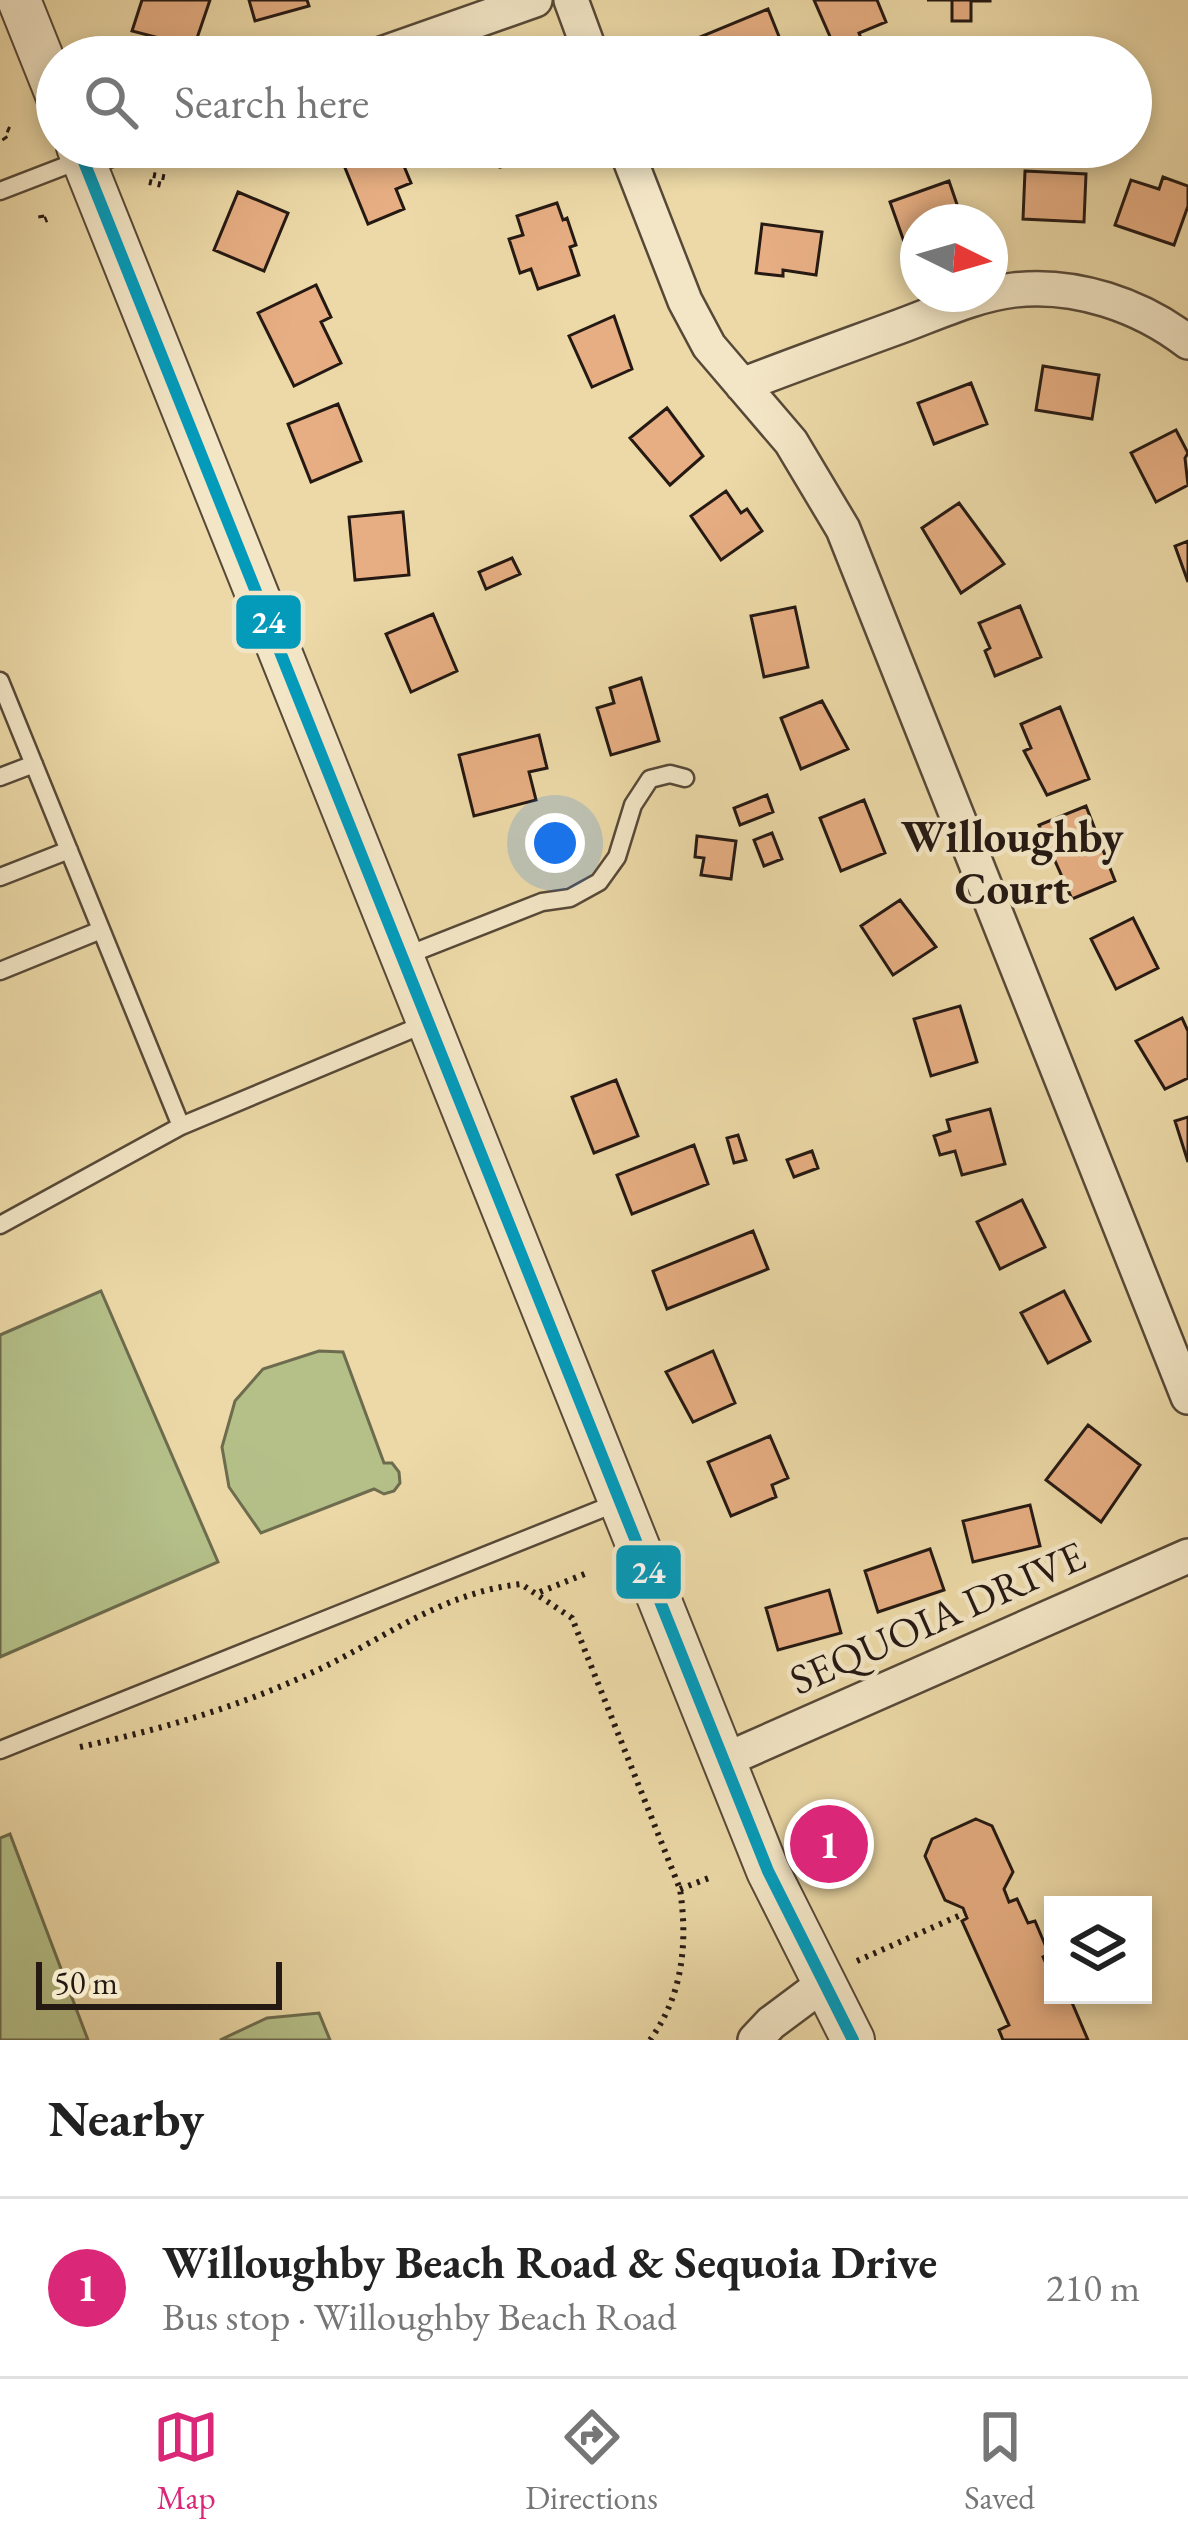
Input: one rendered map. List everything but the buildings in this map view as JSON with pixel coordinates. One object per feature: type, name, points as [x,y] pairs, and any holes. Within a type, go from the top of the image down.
[{"type":"street","points":[[19,0],[36,42]]},
{"type":"street","points":[[433,36],[535,0]]},
{"type":"street","points":[[571,0],[584,36]]},
{"type":"street","points":[[100,168],[404,956],[723,1761],[778,1896],[840,1973],[853,2040]]},
{"type":"street","points":[[634,168],[685,301],[709,346],[791,442],[843,529],[1188,1397]]},
{"type":"street","points":[[742,385],[964,303],[1013,290],[1064,290],[1107,299],[1171,328],[1188,342]]},
{"type":"street","name":"SEQUOIA DRIVE","points":[[723,1761],[1188,1556]]},
{"type":"street","points":[[755,2040],[840,1973]]},
{"type":"lane","points":[[0,191],[53,168]]},
{"type":"lane","points":[[0,681],[181,1126]]},
{"type":"lane","points":[[0,778],[34,764]]},
{"type":"lane","points":[[404,956],[542,902],[570,898],[599,882],[617,857],[633,805],[650,779],[670,774],[685,778]]},
{"type":"lane","points":[[0,878],[69,850]]},
{"type":"lane","points":[[0,971],[101,929]]},
{"type":"lane","points":[[0,1226],[181,1126],[430,1022]]},
{"type":"lane","points":[[0,1750],[620,1502]]},
{"type":"path","points":[[151,178],[165,182]]},
{"type":"path","points":[[538,1593],[586,1573]]},
{"type":"path","points":[[70,1750],[222,1710],[308,1675],[433,1606],[489,1587],[521,1584],[572,1618],[680,1889],[685,1921],[678,1986],[650,2040]]},
{"type":"path","points":[[680,1889],[709,1878]]},
{"type":"path","points":[[840,1973],[965,1913]]},
{"type":"green space","points":[[101,1291],[218,1562],[0,1657],[0,1335]]},
{"type":"green space","points":[[319,1351],[343,1352],[384,1463],[392,1463],[400,1483],[394,1491],[384,1494],[374,1489],[261,1533],[229,1487],[222,1447],[235,1401],[263,1369]]},
{"type":"green space","points":[[10,1834],[88,2040],[0,2040],[0,1838]]},
{"type":"green space","points":[[319,2013],[330,2040],[220,2040],[267,2018]]},
{"type":"transit line","name":"24","points":[[86,168],[768,1871],[853,2040]]},
{"type":"place","name":"Willoughby Beach Road & Sequoia Drive","points":[[829,1844]]},
{"type":"district","name":"Willoughby Court","points":[[1012,862]]}]
